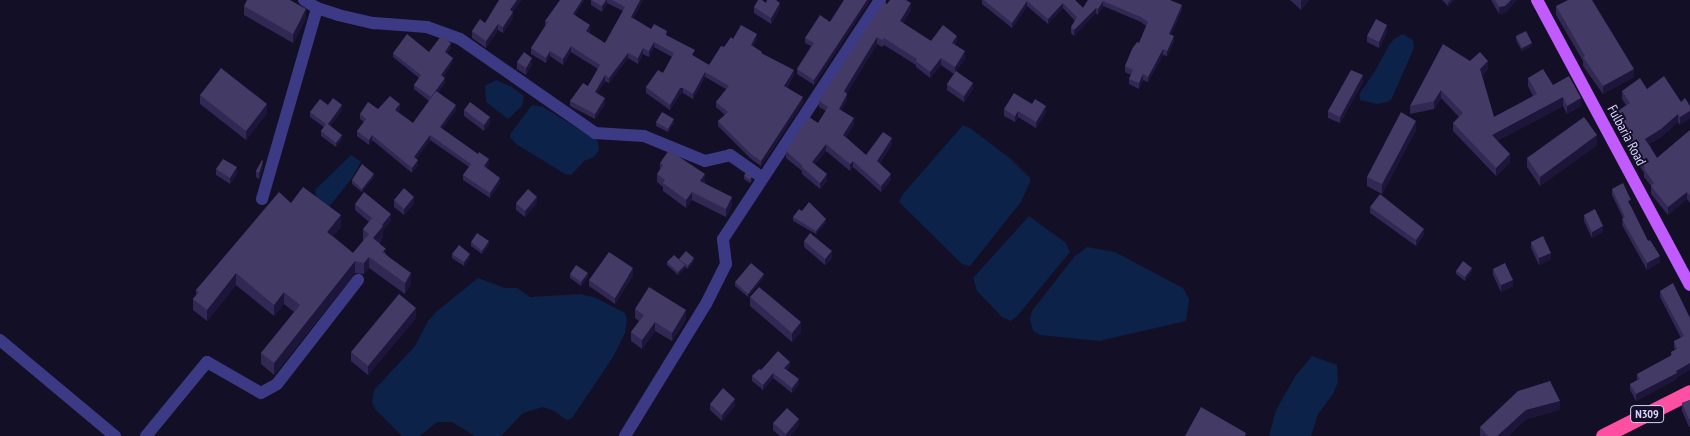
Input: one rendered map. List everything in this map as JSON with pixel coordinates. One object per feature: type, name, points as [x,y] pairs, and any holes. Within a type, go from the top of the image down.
[{"type":"highway","name":"N309","points":[[1603,436],[1690,392]]},
{"type":"main road","name":"Fulbaria Road","points":[[1537,0],[1690,285]]},
{"type":"street","points":[[304,0],[317,8],[374,23],[427,27],[460,39],[595,133],[644,136],[705,161],[730,155],[762,177]]},
{"type":"street","points":[[625,436],[706,304],[726,264],[723,239],[880,0]]},
{"type":"street","points":[[262,199],[317,8]]},
{"type":"street","points":[[146,436],[207,362],[261,393],[277,384],[358,280]]},
{"type":"street","points":[[0,340],[115,436]]},
{"type":"water","points":[[1403,34],[1413,40],[1414,48],[1392,98],[1388,102],[1377,104],[1360,100],[1360,93],[1389,45],[1394,39]]},
{"type":"water","points":[[496,80],[512,87],[524,96],[522,106],[508,119],[486,102],[485,86]]},
{"type":"water","points":[[532,105],[543,107],[598,141],[599,150],[594,157],[584,161],[571,175],[565,174],[516,144],[510,137],[511,133]]},
{"type":"water","points":[[963,125],[970,128],[1011,159],[1030,178],[1021,202],[970,266],[962,264],[899,202],[903,194]]},
{"type":"water","points":[[351,155],[361,162],[352,178],[329,207],[317,199],[315,190]]},
{"type":"water","points":[[1029,216],[1066,243],[1070,252],[1011,321],[1002,317],[977,291],[973,278]]},
{"type":"water","points":[[1087,247],[1115,252],[1183,288],[1189,299],[1186,321],[1099,341],[1040,335],[1033,331],[1030,319],[1032,311],[1074,257]]},
{"type":"water","points":[[478,278],[505,288],[517,288],[530,297],[581,294],[596,298],[625,313],[627,320],[625,333],[613,357],[572,418],[567,420],[554,411],[543,407],[523,413],[501,436],[475,436],[452,422],[437,422],[420,436],[402,436],[375,409],[372,402],[374,390],[415,346],[428,321],[437,311]]},
{"type":"water","points":[[1312,356],[1337,365],[1338,382],[1333,394],[1318,414],[1311,436],[1269,436],[1276,410],[1296,375]]},
{"type":"building","points":[[247,0],[290,0],[306,9],[293,34],[244,6]]},
{"type":"building","points":[[499,0],[517,0],[510,10],[513,12],[503,27],[498,24],[486,41],[472,31],[480,19],[485,23]]},
{"type":"building","points":[[560,0],[582,0],[573,14],[590,25],[586,31],[605,43],[625,7],[612,0],[640,0],[631,17],[651,29],[654,24],[667,31],[666,35],[695,50],[692,55],[709,65],[721,46],[724,47],[731,37],[733,39],[741,25],[757,34],[751,45],[761,53],[794,70],[784,86],[803,97],[761,161],[751,154],[718,121],[728,112],[716,102],[729,86],[705,72],[693,94],[680,88],[670,105],[646,87],[658,70],[663,73],[674,53],[654,42],[649,51],[643,48],[638,58],[628,53],[609,78],[605,75],[595,92],[605,98],[595,114],[570,101],[583,83],[588,86],[600,65],[571,46],[563,59],[550,51],[546,58],[531,48],[548,22],[545,21]]},
{"type":"building","points":[[591,0],[606,0],[602,6]]},
{"type":"building","points":[[758,0],[766,3],[767,0],[776,0],[780,3],[771,18],[754,7]]},
{"type":"building","points":[[844,0],[867,0],[814,80],[797,69],[814,43],[805,38],[820,15],[830,22]]},
{"type":"building","points":[[890,0],[906,0],[911,3],[900,21],[931,41],[943,25],[957,36],[952,43],[965,51],[955,67],[941,58],[930,72],[916,61],[917,59],[884,38],[882,40],[877,37],[844,91],[847,94],[839,109],[854,118],[843,135],[866,155],[883,132],[892,138],[877,161],[891,174],[881,186],[853,161],[850,164],[826,144],[812,162],[827,174],[820,183],[786,151],[809,117],[818,123],[828,107],[819,101],[884,2],[887,4]]},
{"type":"building","points":[[984,0],[1075,0],[1083,8],[1088,0],[1170,0],[1182,5],[1169,34],[1174,36],[1167,51],[1163,49],[1148,77],[1143,74],[1139,83],[1129,79],[1133,70],[1125,66],[1132,49],[1137,42],[1139,43],[1148,22],[1141,17],[1103,1],[1098,9],[1096,8],[1074,30],[1071,27],[1077,17],[1063,3],[1048,19],[1027,1],[1012,23]]},
{"type":"building","points":[[1495,0],[1511,0],[1505,6],[1499,7]]},
{"type":"building","points":[[1568,0],[1592,0],[1634,69],[1603,86],[1583,57],[1585,56],[1556,6]]},
{"type":"building","points":[[1376,19],[1387,25],[1379,42],[1367,36]]},
{"type":"building","points":[[1526,31],[1532,43],[1522,48],[1516,36]]},
{"type":"building","points":[[407,34],[429,52],[441,36],[451,43],[445,52],[453,58],[441,75],[445,78],[431,97],[414,85],[421,75],[393,53]]},
{"type":"building","points":[[1443,44],[1470,61],[1480,52],[1488,61],[1480,69],[1494,117],[1537,94],[1528,78],[1543,69],[1553,85],[1569,76],[1581,98],[1567,106],[1563,97],[1492,135],[1510,154],[1496,168],[1453,123],[1463,113],[1441,90],[1434,101],[1410,106]]},
{"type":"building","points":[[524,52],[532,58],[526,68],[517,62]]},
{"type":"building","points":[[221,68],[267,104],[246,131],[200,95]]},
{"type":"building","points":[[1351,70],[1363,75],[1340,117],[1328,111]]},
{"type":"building","points":[[956,71],[973,83],[964,96],[947,84]]},
{"type":"building","points":[[1664,76],[1681,102],[1685,98],[1690,106],[1690,111],[1680,117],[1678,114],[1661,129],[1645,139],[1657,158],[1690,130],[1690,195],[1687,192],[1668,207],[1651,186],[1654,183],[1629,142],[1632,141],[1618,111],[1630,103],[1622,91],[1640,78],[1647,89]]},
{"type":"building","points":[[436,91],[456,105],[440,127],[478,154],[479,152],[489,159],[484,166],[500,178],[490,193],[463,175],[471,164],[430,135],[414,157],[418,160],[412,168],[372,135],[369,140],[357,131],[366,119],[360,114],[368,102],[378,109],[390,96],[400,104],[395,110],[413,123]]},
{"type":"building","points":[[1014,93],[1032,104],[1035,99],[1046,106],[1036,122],[1018,111],[1015,116],[1004,109]]},
{"type":"building","points":[[333,98],[342,105],[328,124],[342,135],[336,143],[321,131],[326,124],[310,112],[320,99],[328,105]]},
{"type":"building","points":[[470,102],[490,117],[484,125],[464,110]]},
{"type":"building","points":[[662,112],[674,119],[668,129],[656,122]]},
{"type":"building","points":[[1401,112],[1416,121],[1382,184],[1367,177]]},
{"type":"building","points":[[1584,117],[1597,135],[1540,177],[1527,158]]},
{"type":"building","points":[[669,150],[705,174],[700,181],[732,197],[726,209],[692,192],[686,200],[663,183],[665,180],[657,174],[663,165],[660,163]]},
{"type":"building","points":[[223,159],[237,167],[230,178],[216,169]]},
{"type":"building","points":[[263,161],[259,173],[256,171]]},
{"type":"building","points":[[362,164],[374,174],[362,189],[352,180]]},
{"type":"building","points":[[746,172],[752,177],[750,180],[744,176]]},
{"type":"building","points":[[1623,183],[1631,200],[1628,201],[1648,241],[1650,240],[1660,256],[1647,263],[1622,219],[1625,217],[1612,189]]},
{"type":"building","points":[[303,187],[341,215],[327,232],[353,253],[369,234],[363,229],[373,217],[383,226],[373,238],[386,249],[382,252],[411,273],[405,283],[369,257],[364,263],[355,261],[274,363],[261,353],[300,305],[284,292],[274,305],[236,273],[207,310],[193,299],[199,292],[196,290],[279,192],[291,203]]},
{"type":"building","points":[[404,188],[414,197],[404,209],[394,200]]},
{"type":"building","points":[[528,189],[537,197],[525,211],[516,203]]},
{"type":"building","points":[[364,192],[391,214],[382,225],[355,204]]},
{"type":"building","points":[[1380,194],[1424,229],[1416,240],[1370,207]]},
{"type":"building","points":[[809,202],[826,219],[816,231],[793,217],[799,209],[802,211]]},
{"type":"building","points":[[1595,209],[1603,226],[1592,232],[1584,215]]},
{"type":"building","points":[[477,233],[489,241],[482,251],[471,242]]},
{"type":"building","points":[[810,233],[832,251],[825,259],[804,241]]},
{"type":"building","points":[[1543,236],[1551,253],[1539,258],[1531,242]]},
{"type":"building","points":[[459,245],[470,254],[464,262],[452,254]]},
{"type":"building","points":[[686,251],[694,258],[688,266],[679,259]]},
{"type":"building","points":[[609,252],[633,268],[615,298],[589,280]]},
{"type":"building","points":[[674,255],[685,265],[678,272],[667,262]]},
{"type":"building","points":[[1463,261],[1472,268],[1465,277],[1456,271]]},
{"type":"building","points":[[751,263],[764,274],[748,294],[735,282]]},
{"type":"building","points":[[1505,263],[1513,280],[1501,285],[1493,269]]},
{"type":"building","points":[[576,265],[588,273],[581,282],[570,274]]},
{"type":"building","points":[[1673,283],[1690,318],[1690,363],[1676,371],[1677,373],[1636,394],[1630,384],[1640,379],[1637,374],[1672,355],[1671,352],[1677,349],[1674,341],[1684,336],[1660,291]]},
{"type":"building","points":[[649,287],[686,310],[672,333],[655,322],[642,340],[631,332],[644,315],[635,309]]},
{"type":"building","points":[[759,287],[801,322],[792,333],[750,297]]},
{"type":"building","points":[[399,294],[416,308],[368,366],[351,352]]},
{"type":"building","points":[[778,351],[790,362],[784,368],[799,379],[792,388],[773,373],[763,385],[752,376],[759,369],[761,370]]},
{"type":"building","points":[[1550,381],[1560,401],[1526,410],[1497,436],[1488,436],[1480,427],[1518,391]]},
{"type":"building","points":[[723,388],[735,399],[722,415],[710,404]]},
{"type":"building","points":[[1690,400],[1690,419],[1689,419],[1682,403]]},
{"type":"building","points":[[1201,407],[1246,433],[1245,436],[1185,436]]},
{"type":"building","points":[[787,408],[799,419],[786,434],[773,423]]}]
